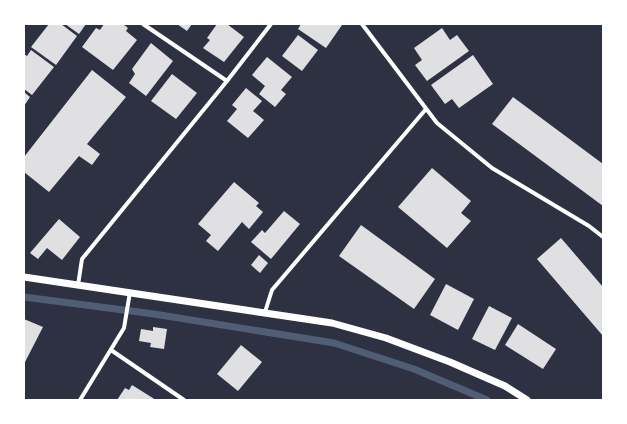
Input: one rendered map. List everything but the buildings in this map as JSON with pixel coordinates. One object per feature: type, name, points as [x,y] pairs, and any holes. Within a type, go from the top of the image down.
[{"type":"street","points":[[143,24],[227,81]]},
{"type":"street","points":[[78,285],[82,259],[227,81],[271,24]]},
{"type":"street","points":[[362,24],[437,123],[492,168],[589,226],[603,237]]},
{"type":"street","points":[[265,312],[272,290],[426,109]]},
{"type":"street","points":[[24,277],[332,323],[386,338],[450,362],[505,386],[528,400]]},
{"type":"street","points":[[80,400],[124,328],[130,292]]},
{"type":"street","points":[[111,350],[184,400]]},
{"type":"waterway","points":[[24,297],[154,314],[334,343],[414,369],[487,400]]}]
